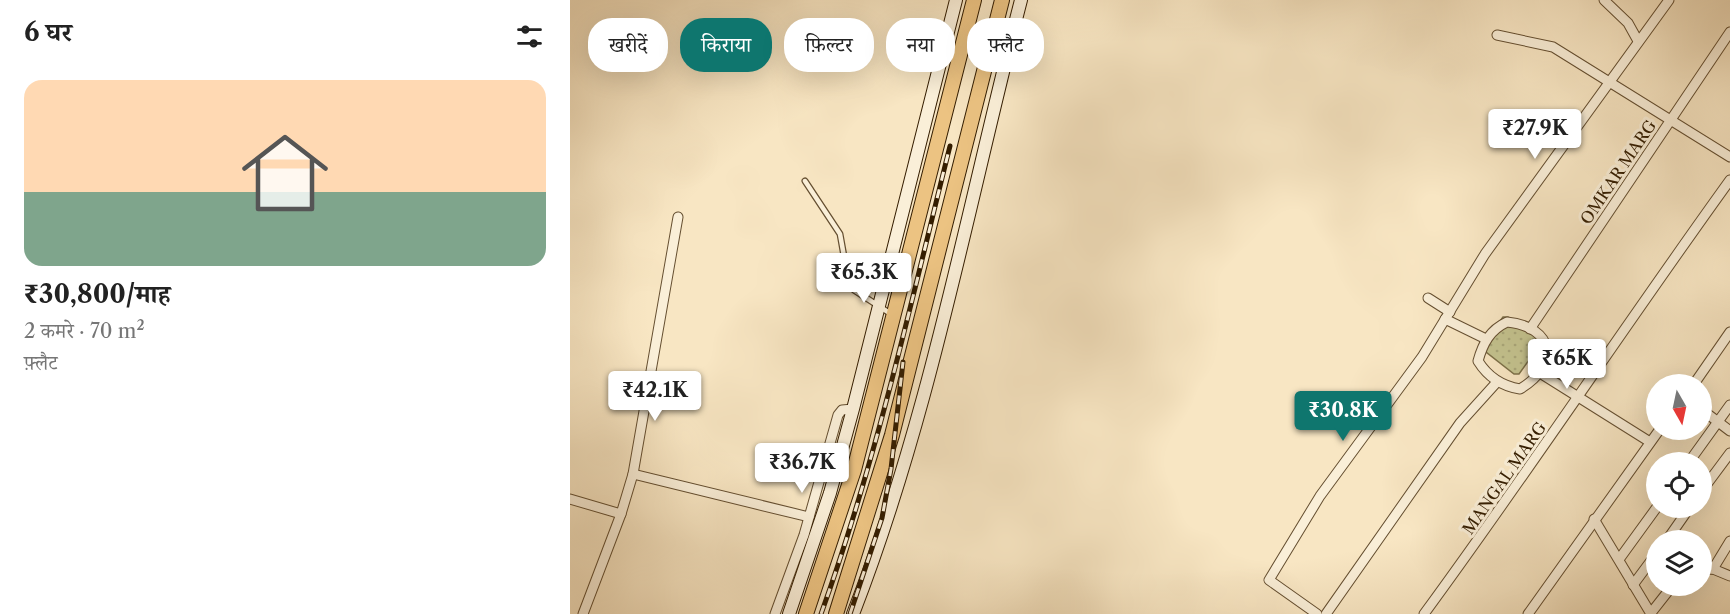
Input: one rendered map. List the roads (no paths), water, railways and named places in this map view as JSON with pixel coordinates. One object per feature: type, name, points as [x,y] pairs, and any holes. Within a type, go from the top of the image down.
[{"type":"main road","points":[[806,614],[854,470],[974,0]]},
{"type":"main road","points":[[836,614],[892,435],[1002,0]]},
{"type":"street","points":[[789,614],[830,493],[854,409],[956,0]]},
{"type":"street","points":[[853,614],[870,571],[911,439],[1021,0]]},
{"type":"street","points":[[1604,0],[1628,23],[1638,41]]},
{"type":"street","points":[[1314,613],[1269,580],[1320,496],[1422,357],[1485,254],[1607,82],[1669,0]]},
{"type":"street","name":"OMKAR MARG","points":[[1530,329],[1730,32]]},
{"type":"street","points":[[1497,35],[1553,47],[1730,157]]},
{"type":"street","name":"MANGAL MARG","points":[[1424,614],[1526,475],[1650,292],[1730,180]]},
{"type":"street","points":[[583,614],[621,514],[633,474],[678,217]]},
{"type":"street","points":[[1428,298],[1448,315],[1486,339]]},
{"type":"street","points":[[1507,322],[1530,329],[1544,340],[1548,349],[1548,359],[1540,373],[1520,389],[1497,382],[1484,371],[1478,361],[1486,339],[1497,327],[1507,322]]},
{"type":"street","points":[[1701,374],[1730,332]]},
{"type":"street","points":[[1528,614],[1650,442],[1540,373]]},
{"type":"street","points":[[1326,614],[1460,423],[1497,382]]},
{"type":"street","points":[[1696,452],[1730,405]]},
{"type":"street","points":[[775,614],[809,517],[838,415],[842,410],[854,409]]},
{"type":"street","points":[[1712,417],[1730,431]]},
{"type":"street","points":[[1712,477],[1730,453]]},
{"type":"street","points":[[633,474],[809,517]]},
{"type":"street","points":[[570,499],[621,514]]},
{"type":"street","points":[[1620,558],[1649,518]]},
{"type":"street","points":[[1594,519],[1620,558],[1648,612],[1663,596]]},
{"type":"street","points":[[1730,541],[1713,569],[1730,576]]},
{"type":"street","points":[[1634,585],[1646,568]]},
{"type":"lane","points":[[805,181],[840,234],[850,284],[860,296],[894,315]]},
{"type":"railway","points":[[821,614],[841,557],[876,440],[950,146]]},
{"type":"railway","points":[[850,614],[882,518],[891,469],[903,362]]}]
